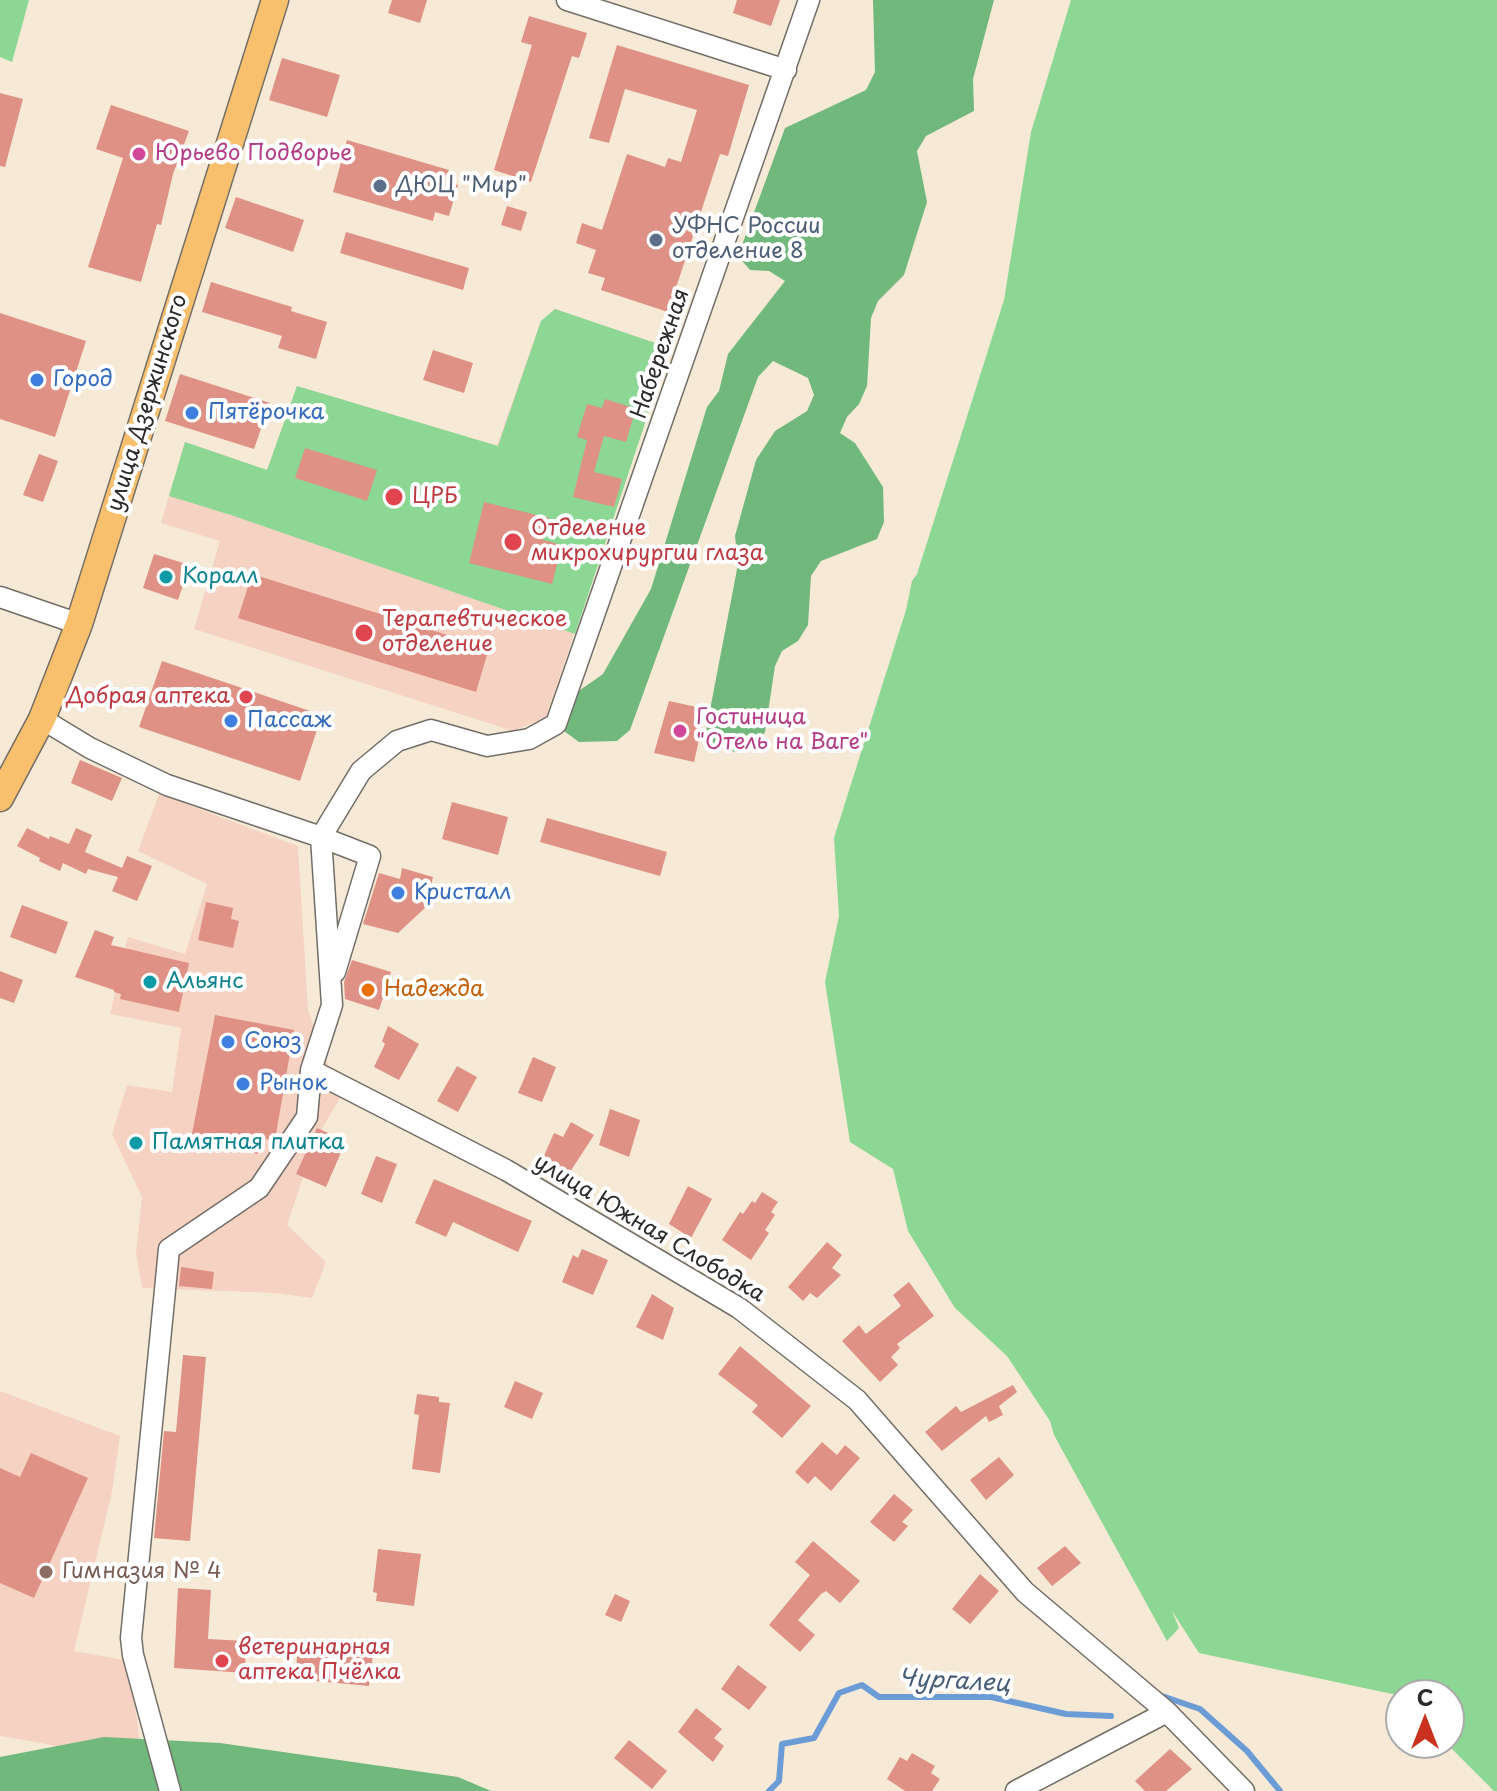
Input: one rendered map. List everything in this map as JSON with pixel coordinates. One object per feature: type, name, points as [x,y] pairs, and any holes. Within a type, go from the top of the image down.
[{"type":"main road","name":"улица Дзержинского","points":[[0,798],[42,719],[79,624],[275,0]]},
{"type":"street","points":[[567,0],[786,70]]},
{"type":"street","name":"Набережная","points":[[321,837],[361,771],[397,741],[431,730],[487,746],[529,739],[556,724],[809,0]]},
{"type":"street","points":[[0,597],[79,624]]},
{"type":"street","points":[[42,719],[90,748],[167,785],[370,856],[331,986]]},
{"type":"street","points":[[170,1791],[131,1638],[169,1249],[259,1188],[307,1117],[311,1070],[332,1005],[321,837]]},
{"type":"street","name":"улица Южная Слободка","points":[[311,1070],[506,1170],[739,1308],[857,1400],[1025,1592],[1167,1712],[1244,1791]]},
{"type":"street","points":[[1016,1791],[1167,1712]]},
{"type":"shaded area","name":"ЦРБ","points":[[555,309],[670,348],[546,717],[513,731],[194,629],[220,541],[161,523],[185,442],[267,470],[297,386],[497,446],[541,321]]},
{"type":"shaded area","points":[[159,794],[298,846],[308,1010],[340,1098],[316,1139],[287,1225],[326,1262],[312,1298],[275,1293],[142,1288],[136,1253],[142,1197],[112,1134],[127,1085],[172,1092],[181,1028],[110,1014],[128,937],[185,954],[207,884],[138,851]]},
{"type":"shaded area","name":"Гимназия № 4","points":[[0,1391],[120,1436],[112,1492],[74,1651],[130,1661],[143,1768],[0,1736]]},
{"type":"green space","points":[[0,0],[29,0],[12,62],[0,57]]},
{"type":"green space","points":[[873,0],[994,0],[973,79],[974,111],[926,136],[917,151],[927,202],[904,275],[878,301],[871,318],[867,386],[840,433],[855,443],[883,487],[884,522],[877,539],[821,561],[811,576],[808,625],[798,641],[782,651],[775,666],[765,732],[756,747],[736,752],[718,748],[705,736],[738,564],[735,536],[756,460],[775,431],[807,411],[814,395],[808,378],[773,361],[758,377],[630,730],[617,741],[579,742],[564,731],[564,712],[573,695],[603,674],[651,589],[707,407],[719,391],[728,354],[785,281],[769,271],[750,270],[738,256],[785,128],[866,90],[875,72]]},
{"type":"green space","points":[[1071,0],[1497,0],[1497,1791],[1462,1759],[1465,1759],[1465,1679],[1385,1679],[1385,1692],[1199,1653],[1172,1611],[1179,1628],[1167,1641],[1054,1435],[1050,1421],[1007,1356],[955,1308],[908,1231],[893,1169],[850,1142],[825,982],[839,916],[834,838],[906,610],[912,581],[917,574],[1004,300],[1031,132]]},
{"type":"green space","name":"ЦРБ","points":[[555,309],[670,348],[575,634],[169,496],[185,442],[267,470],[297,386],[498,446],[541,321]]},
{"type":"green space","points":[[104,1737],[220,1743],[458,1777],[491,1791],[0,1791],[0,1757]]},
{"type":"building","points":[[392,0],[427,0],[420,23],[388,13]]},
{"type":"building","points":[[737,0],[780,0],[771,26],[733,13]]},
{"type":"building","points":[[529,16],[587,33],[579,58],[572,56],[531,182],[494,170],[532,45],[521,42]]},
{"type":"building","points":[[617,45],[749,85],[728,156],[720,154],[668,312],[601,290],[605,278],[588,273],[596,250],[576,243],[582,223],[602,230],[627,154],[665,167],[668,158],[681,162],[697,110],[625,89],[609,143],[589,138]]},
{"type":"building","points":[[282,58],[340,75],[327,117],[269,100]]},
{"type":"building","points":[[0,93],[23,99],[5,167],[0,166]]},
{"type":"building","points":[[111,105],[189,131],[141,282],[88,267],[123,158],[96,149]]},
{"type":"building","points":[[347,140],[449,170],[446,182],[458,185],[449,216],[435,212],[433,221],[333,192]]},
{"type":"building","points":[[236,197],[304,220],[293,252],[225,228]]},
{"type":"building","points":[[507,206],[527,212],[521,231],[501,225]]},
{"type":"building","points":[[346,232],[469,268],[463,290],[340,253]]},
{"type":"building","points":[[211,282],[292,307],[291,311],[327,322],[316,359],[278,348],[282,336],[202,312]]},
{"type":"building","name":"Город","points":[[0,313],[86,341],[55,437],[0,419]]},
{"type":"building","points":[[433,350],[473,363],[464,393],[423,380]]},
{"type":"building","points":[[180,374],[270,403],[254,449],[165,421]]},
{"type":"building","points":[[605,399],[631,407],[628,417],[633,418],[626,442],[604,436],[594,472],[622,479],[614,507],[573,497],[587,440],[577,437],[587,404],[602,408]]},
{"type":"building","points":[[305,448],[377,470],[367,501],[295,478]]},
{"type":"building","points":[[39,454],[58,461],[43,502],[23,495]]},
{"type":"building","name":"Отделение микрохирургии глаза","points":[[484,502],[549,518],[543,540],[562,545],[552,584],[469,563]]},
{"type":"building","name":"Коралл","points":[[154,554],[190,565],[178,600],[143,588]]},
{"type":"building","name":"Терапевтическое отделение","points":[[252,574],[489,648],[476,692],[238,618]]},
{"type":"building","name":"Пассаж","points":[[162,661],[322,715],[300,781],[139,727]]},
{"type":"building","name":"Гостиница \"Отель на Ваге\"","points":[[669,701],[706,709],[694,762],[654,753]]},
{"type":"building","points":[[80,760],[122,778],[112,801],[71,783]]},
{"type":"building","points":[[452,802],[508,817],[498,855],[442,839]]},
{"type":"building","points":[[547,818],[667,852],[660,876],[540,842]]},
{"type":"building","points":[[27,828],[49,839],[50,836],[69,844],[76,828],[92,835],[85,852],[122,868],[127,856],[152,866],[137,901],[112,891],[118,877],[88,869],[86,874],[63,863],[60,871],[39,861],[40,858],[17,846]]},
{"type":"building","name":"Кристалл","points":[[402,868],[433,877],[426,907],[398,933],[363,924],[379,873],[400,879]]},
{"type":"building","points":[[206,902],[233,908],[231,919],[239,921],[233,948],[198,940]]},
{"type":"building","points":[[22,905],[68,922],[56,954],[10,937]]},
{"type":"building","name":"Альянс","points":[[95,930],[114,937],[111,945],[189,963],[179,1012],[120,999],[121,994],[114,990],[75,977]]},
{"type":"building","points":[[352,960],[391,972],[379,1010],[345,999],[344,982]]},
{"type":"building","points":[[0,971],[23,980],[14,1003],[0,998]]},
{"type":"building","name":"Рынок","points":[[215,1015],[294,1030],[275,1140],[264,1139],[258,1154],[191,1139]]},
{"type":"building","points":[[388,1026],[419,1044],[399,1080],[374,1067],[385,1044],[382,1041]]},
{"type":"building","points":[[533,1057],[556,1067],[542,1102],[518,1093]]},
{"type":"building","points":[[457,1066],[477,1077],[458,1112],[437,1101]]},
{"type":"building","points":[[610,1109],[640,1120],[629,1157],[599,1145]]},
{"type":"building","points":[[571,1122],[594,1135],[570,1172],[543,1158],[554,1133],[563,1137]]},
{"type":"building","points":[[317,1128],[346,1141],[326,1187],[296,1174]]},
{"type":"building","points":[[376,1156],[397,1164],[382,1203],[361,1194]]},
{"type":"building","points":[[434,1179],[532,1221],[518,1252],[453,1222],[446,1237],[415,1223]]},
{"type":"building","points":[[688,1186],[712,1199],[691,1238],[669,1224]]},
{"type":"building","points":[[762,1192],[778,1202],[771,1212],[775,1215],[765,1230],[769,1233],[751,1260],[722,1240],[740,1212],[743,1214]]},
{"type":"building","points":[[827,1242],[842,1255],[832,1268],[841,1275],[817,1298],[810,1293],[803,1301],[788,1287]]},
{"type":"building","points":[[582,1249],[608,1260],[593,1295],[562,1282],[573,1255],[578,1258]]},
{"type":"building","points":[[181,1267],[214,1272],[212,1289],[179,1286]]},
{"type":"building","points":[[909,1282],[934,1316],[897,1344],[900,1348],[891,1357],[898,1365],[880,1382],[842,1341],[859,1325],[866,1334],[901,1306],[893,1295]]},
{"type":"building","points":[[652,1294],[674,1308],[663,1340],[636,1327]]},
{"type":"building","points":[[740,1346],[811,1406],[782,1438],[752,1412],[758,1405],[718,1374]]},
{"type":"building","points":[[183,1355],[206,1357],[190,1541],[154,1538],[164,1431],[176,1432]]},
{"type":"building","points":[[515,1381],[543,1393],[532,1419],[504,1407]]},
{"type":"building","points":[[1013,1385],[1017,1392],[999,1406],[1003,1415],[989,1422],[986,1416],[942,1451],[925,1432],[956,1406],[961,1412]]},
{"type":"building","points":[[417,1394],[439,1397],[439,1402],[450,1403],[440,1473],[412,1469],[419,1415],[414,1414]]},
{"type":"building","points":[[822,1442],[837,1455],[845,1445],[860,1458],[831,1491],[815,1476],[808,1484],[795,1472]]},
{"type":"building","points":[[31,1453],[88,1478],[34,1598],[0,1583],[0,1468],[20,1477]]},
{"type":"building","points":[[999,1457],[1014,1475],[986,1500],[970,1480]]},
{"type":"building","points":[[894,1494],[913,1510],[902,1522],[908,1526],[894,1542],[870,1522]]},
{"type":"building","points":[[813,1541],[860,1581],[840,1603],[826,1591],[821,1594],[798,1620],[815,1635],[800,1652],[769,1625],[810,1575],[795,1562]]},
{"type":"building","points":[[1065,1546],[1081,1563],[1052,1586],[1037,1568]]},
{"type":"building","points":[[378,1549],[421,1554],[414,1606],[376,1601],[377,1593],[373,1592]]},
{"type":"building","points":[[980,1574],[999,1591],[970,1624],[952,1609]]},
{"type":"building","points":[[178,1588],[211,1590],[208,1639],[246,1641],[245,1673],[174,1668]]},
{"type":"building","points":[[615,1594],[630,1601],[621,1622],[605,1615]]},
{"type":"building","points":[[337,1644],[355,1646],[354,1652],[373,1654],[369,1686],[295,1679],[298,1646],[336,1650]]},
{"type":"building","points":[[738,1665],[767,1687],[749,1710],[721,1689]]},
{"type":"building","points":[[696,1708],[722,1729],[714,1738],[724,1746],[713,1762],[678,1732]]},
{"type":"building","points":[[629,1740],[667,1771],[652,1789],[614,1758]]},
{"type":"building","points":[[1170,1749],[1192,1769],[1166,1791],[1145,1791],[1135,1781]]},
{"type":"building","points":[[912,1753],[935,1766],[931,1773],[940,1779],[932,1791],[905,1791],[887,1779],[900,1757],[907,1761]]},
{"type":"waterway","name":"Чургалец","points":[[769,1791],[779,1781],[782,1744],[814,1738],[839,1693],[862,1685],[879,1697],[991,1697],[1066,1714],[1111,1716]]},
{"type":"waterway","name":"Чургалец","points":[[1159,1695],[1200,1709],[1247,1751],[1280,1791]]},
{"type":"place","name":"Юрьево Подворье","points":[[139,154]]},
{"type":"place","name":"ДЮЦ \"Мир\"","points":[[380,186]]},
{"type":"place","name":"УФНС России отделение 8","points":[[656,240]]},
{"type":"place","name":"Город","points":[[37,380]]},
{"type":"place","name":"Пятёрочка","points":[[192,413]]},
{"type":"place","name":"ЦРБ","points":[[394,497]]},
{"type":"place","name":"Отделение микрохирургии глаза","points":[[513,542]]},
{"type":"place","name":"Коралл","points":[[166,577]]},
{"type":"place","name":"Терапевтическое отделение","points":[[364,633]]},
{"type":"place","name":"Добрая аптека","points":[[246,697]]},
{"type":"place","name":"Пассаж","points":[[231,721]]},
{"type":"place","name":"Гостиница \"Отель на Ваге\"","points":[[680,731]]},
{"type":"place","name":"Кристалл","points":[[398,893]]},
{"type":"place","name":"Альянс","points":[[150,982]]},
{"type":"place","name":"Надежда","points":[[368,990]]},
{"type":"place","name":"Союз","points":[[228,1042]]},
{"type":"place","name":"Рынок","points":[[243,1084]]},
{"type":"place","name":"Памятная плитка","points":[[136,1143]]},
{"type":"place","name":"Гимназия № 4","points":[[46,1572]]},
{"type":"place","name":"ветеринарная аптека Пчёлка","points":[[222,1661]]}]
